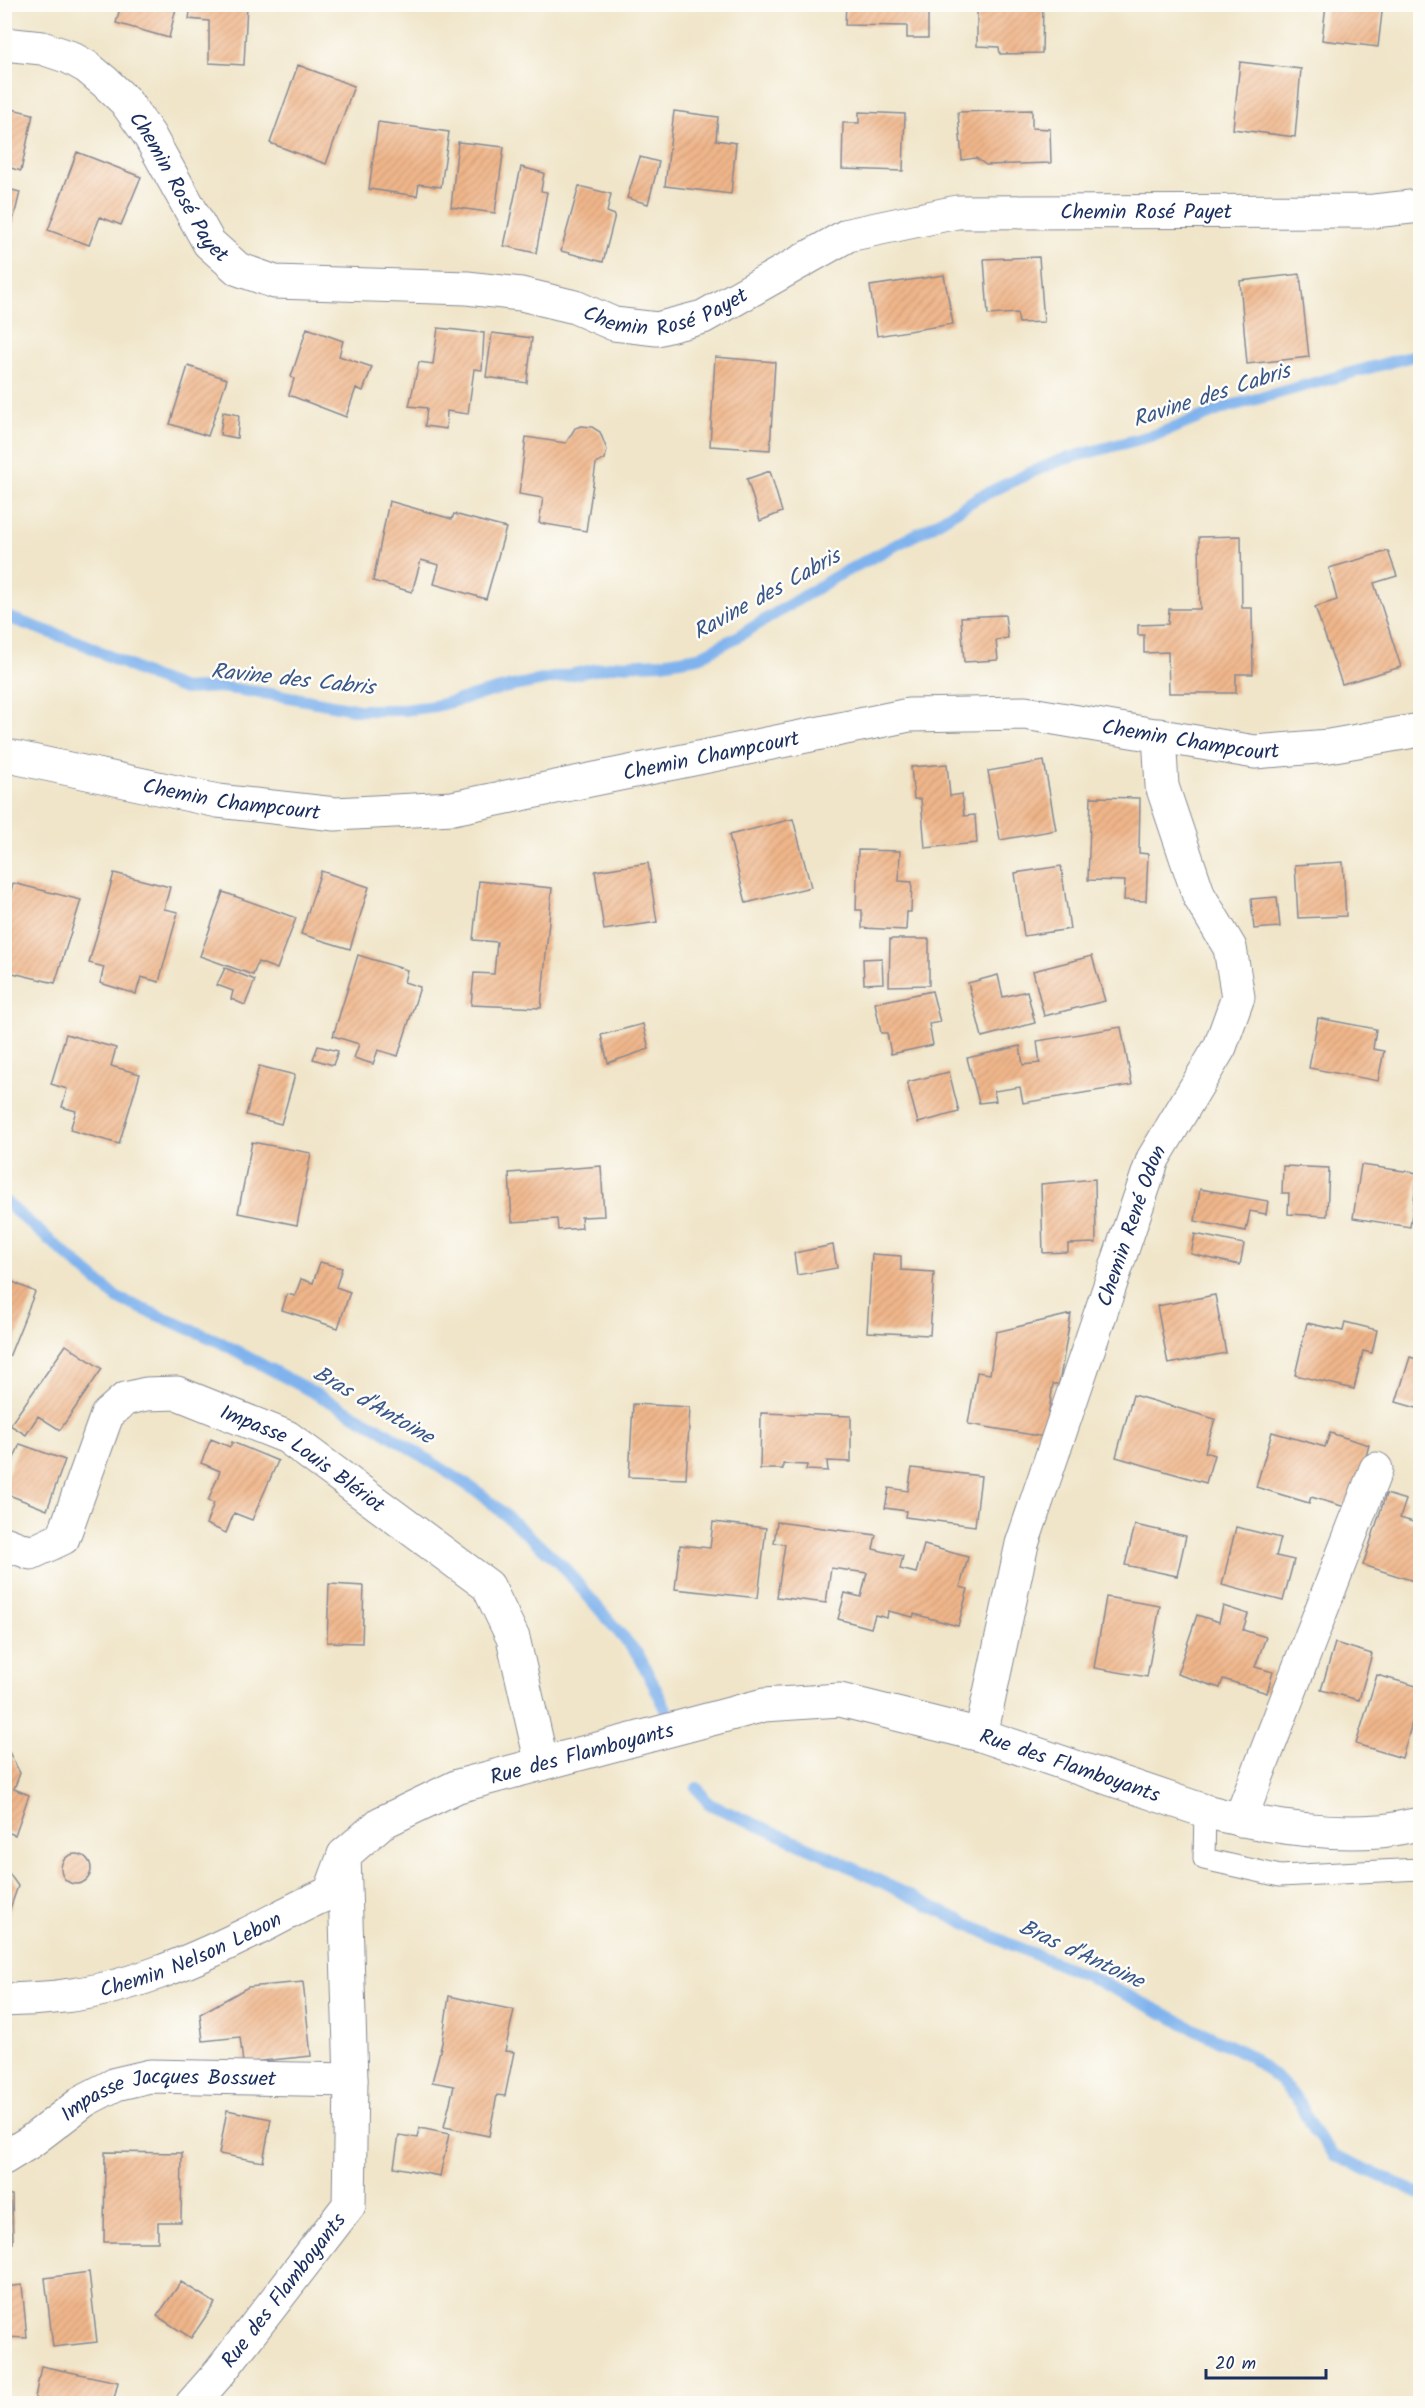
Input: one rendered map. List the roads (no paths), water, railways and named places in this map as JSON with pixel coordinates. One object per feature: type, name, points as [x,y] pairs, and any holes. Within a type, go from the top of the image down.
[{"type":"street","name":"Chemin Rosé Payet","points":[[4,44],[42,48],[69,57],[105,81],[125,101],[149,135],[209,243],[238,269],[274,282],[467,288],[521,294],[574,307],[614,324],[657,329],[703,317],[848,235],[957,212],[1374,211],[1420,206]]},
{"type":"street","name":"Chemin Champcourt","points":[[4,755],[218,801],[335,814],[453,808],[909,715],[1025,713],[1256,752],[1329,746],[1420,730]]},
{"type":"street","name":"Chemin René Odon","points":[[981,1735],[1023,1544],[1153,1159],[1220,1047],[1238,997],[1230,948],[1199,896],[1162,786],[1159,735]]},
{"type":"street","name":"Impasse Louis Blériot","points":[[4,1543],[31,1552],[63,1538],[107,1415],[125,1399],[146,1394],[177,1393],[287,1437],[488,1586],[513,1638],[542,1764]]},
{"type":"street","points":[[1240,1820],[1376,1469]]},
{"type":"street","name":"Rue des Flamboyants","points":[[192,2403],[350,2205],[351,2080],[344,1855],[381,1823],[458,1786],[764,1705],[840,1700],[981,1735],[1205,1812],[1240,1820],[1309,1831],[1381,1831],[1420,1824]]},
{"type":"street","name":"Chemin Nelson Lebon","points":[[4,2000],[65,1996],[119,1985],[189,1960],[246,1935],[299,1905],[330,1893],[344,1855]]},
{"type":"street","name":"Impasse Jacques Bossuet","points":[[4,2158],[30,2142],[85,2100],[116,2084],[150,2076],[351,2080]]},
{"type":"lane","points":[[1205,1812],[1204,1859],[1280,1876],[1420,1869]]},
{"type":"waterway","name":"Ravine des Cabris","points":[[4,616],[86,645],[152,677],[184,689],[220,687],[359,710],[403,710],[435,706],[508,687],[619,665],[662,663],[699,657],[737,637],[835,577],[932,526],[977,498],[1034,471],[1061,460],[1158,434],[1227,407],[1420,354]]},
{"type":"waterway","name":"Bras d'Antoine","points":[[4,1201],[117,1298],[218,1341],[379,1428],[481,1494],[560,1563],[639,1656],[666,1709]]},
{"type":"waterway","name":"Bras d'Antoine","points":[[697,1788],[709,1804],[828,1856],[1005,1942],[1090,1977],[1250,2056],[1280,2081],[1300,2103],[1313,2130],[1334,2155],[1420,2194]]}]
